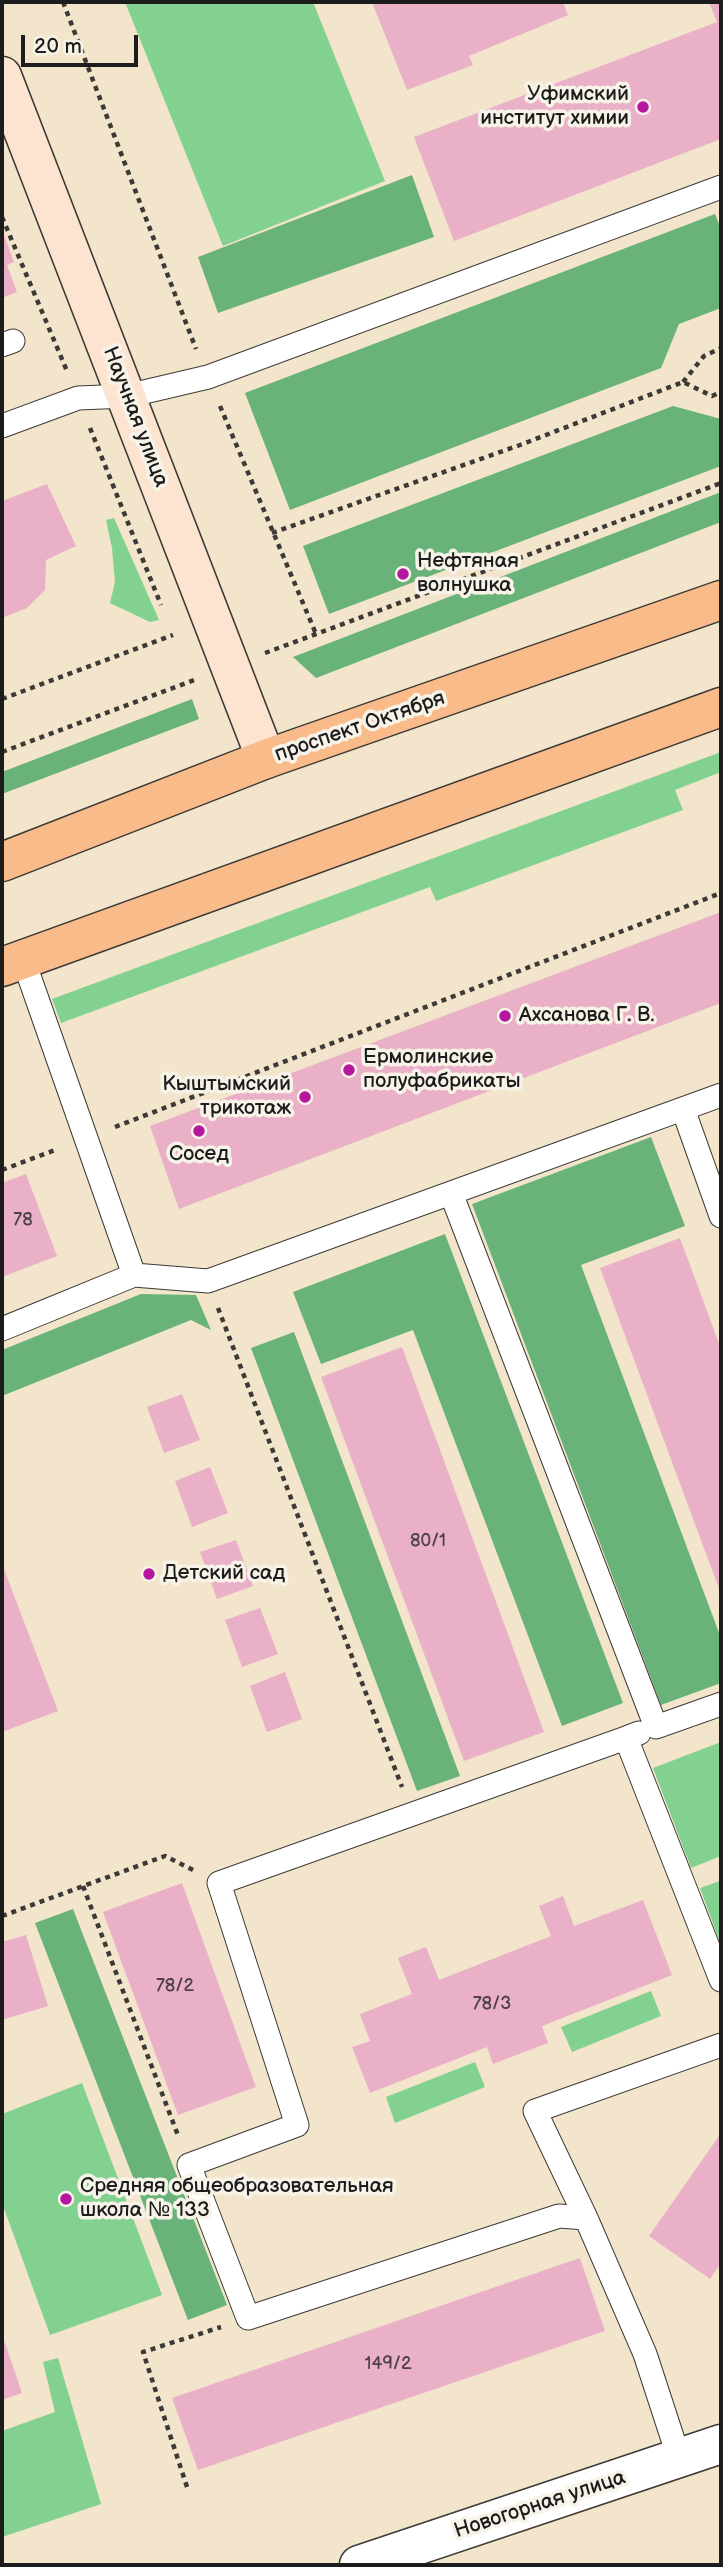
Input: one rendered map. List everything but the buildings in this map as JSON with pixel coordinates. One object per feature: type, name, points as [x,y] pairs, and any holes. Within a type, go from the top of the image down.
[{"type":"main road","name":"проспект Октября","points":[[2,862],[266,759],[721,600]]},
{"type":"main road","points":[[12,963],[721,707]]},
{"type":"street","name":"Научная улица","points":[[2,76],[12,134],[127,396],[266,759]]},
{"type":"street","name":"Новогорная улица","points":[[359,2565],[721,2444]]},
{"type":"lane","points":[[2,426],[78,398],[127,396],[208,377],[721,187]]},
{"type":"lane","points":[[12,963],[85,1139],[134,1275]]},
{"type":"lane","points":[[2,1329],[134,1275],[208,1282],[721,1095]]},
{"type":"lane","points":[[683,1109],[721,1216]]},
{"type":"lane","points":[[451,1193],[656,1727]]},
{"type":"lane","points":[[586,2218],[559,2216],[248,2318],[189,2165],[297,2125],[219,1883],[721,1704]]},
{"type":"lane","points":[[626,1738],[721,1980]]},
{"type":"lane","points":[[679,2458],[645,2354],[586,2218],[535,2111],[721,2045]]},
{"type":"path","points":[[63,2],[208,377],[316,634]]},
{"type":"path","points":[[2,217],[163,610]]},
{"type":"path","points":[[272,533],[520,445],[683,382],[704,356],[721,348]]},
{"type":"path","points":[[683,382],[712,396],[721,392]]},
{"type":"path","points":[[2,752],[721,483]]},
{"type":"path","points":[[168,623],[178,647]]},
{"type":"path","points":[[2,699],[173,635]]},
{"type":"path","points":[[188,669],[192,681]]},
{"type":"path","points":[[2,1170],[721,893]]},
{"type":"path","points":[[208,1282],[412,1814]]},
{"type":"path","points":[[2,1916],[164,1856],[219,1883]]},
{"type":"path","points":[[83,1886],[189,2165]]},
{"type":"path","points":[[187,2487],[143,2352],[248,2318]]},
{"type":"green space","points":[[125,2],[313,2],[385,181],[223,246]]},
{"type":"green space","points":[[412,175],[434,237],[218,313],[198,257]]},
{"type":"green space","points":[[715,214],[721,229],[721,308],[679,324],[661,368],[290,510],[245,393]]},
{"type":"green space","points":[[673,406],[721,419],[721,466],[329,614],[303,546]]},
{"type":"green space","points":[[721,492],[721,522],[316,678],[293,657]]},
{"type":"green space","points":[[114,518],[159,620],[150,622],[110,603],[115,582],[106,520]]},
{"type":"green space","points":[[192,699],[199,719],[2,794],[2,772]]},
{"type":"green space","points":[[721,752],[721,772],[675,790],[683,810],[436,901],[430,887],[61,1023],[52,999]]},
{"type":"green space","points":[[651,1137],[685,1226],[581,1265],[721,1638],[721,1683],[661,1705],[472,1204]]},
{"type":"green space","points":[[445,1234],[623,1703],[562,1726],[413,1330],[321,1364],[293,1292]]},
{"type":"green space","points":[[141,1294],[196,1295],[211,1330],[191,1320],[2,1396],[2,1350]]},
{"type":"green space","points":[[294,1332],[460,1776],[417,1791],[251,1348]]},
{"type":"green space","points":[[721,1742],[721,1856],[691,1868],[653,1768]]},
{"type":"green space","points":[[720,1881],[721,1883],[721,1945],[700,1888]]},
{"type":"green space","points":[[73,1909],[227,2305],[188,2320],[35,1923]]},
{"type":"green space","points":[[651,1991],[661,2016],[572,2052],[561,2027]]},
{"type":"green space","points":[[475,2062],[485,2087],[395,2123],[386,2097]]},
{"type":"green space","points":[[82,2083],[162,2295],[50,2335],[2,2203],[2,2114]]},
{"type":"green space","points":[[58,2358],[101,2504],[2,2537],[2,2431],[55,2412],[43,2362]]},
{"type":"place","name":"Уфимский институт химии","points":[[643,107]]},
{"type":"place","name":"Нефтяная волнушка","points":[[403,574]]},
{"type":"place","name":"Ахсанова Г. В.","points":[[505,1016]]},
{"type":"place","name":"Ермолинские полуфабрикаты","points":[[349,1070]]},
{"type":"place","name":"Кыштымский трикотаж","points":[[305,1097]]},
{"type":"place","name":"Сосед","points":[[199,1131]]},
{"type":"place","name":"Детский сад","points":[[149,1574]]},
{"type":"place","name":"Средняя общеобразовательная школа № 133","points":[[66,2199]]}]
